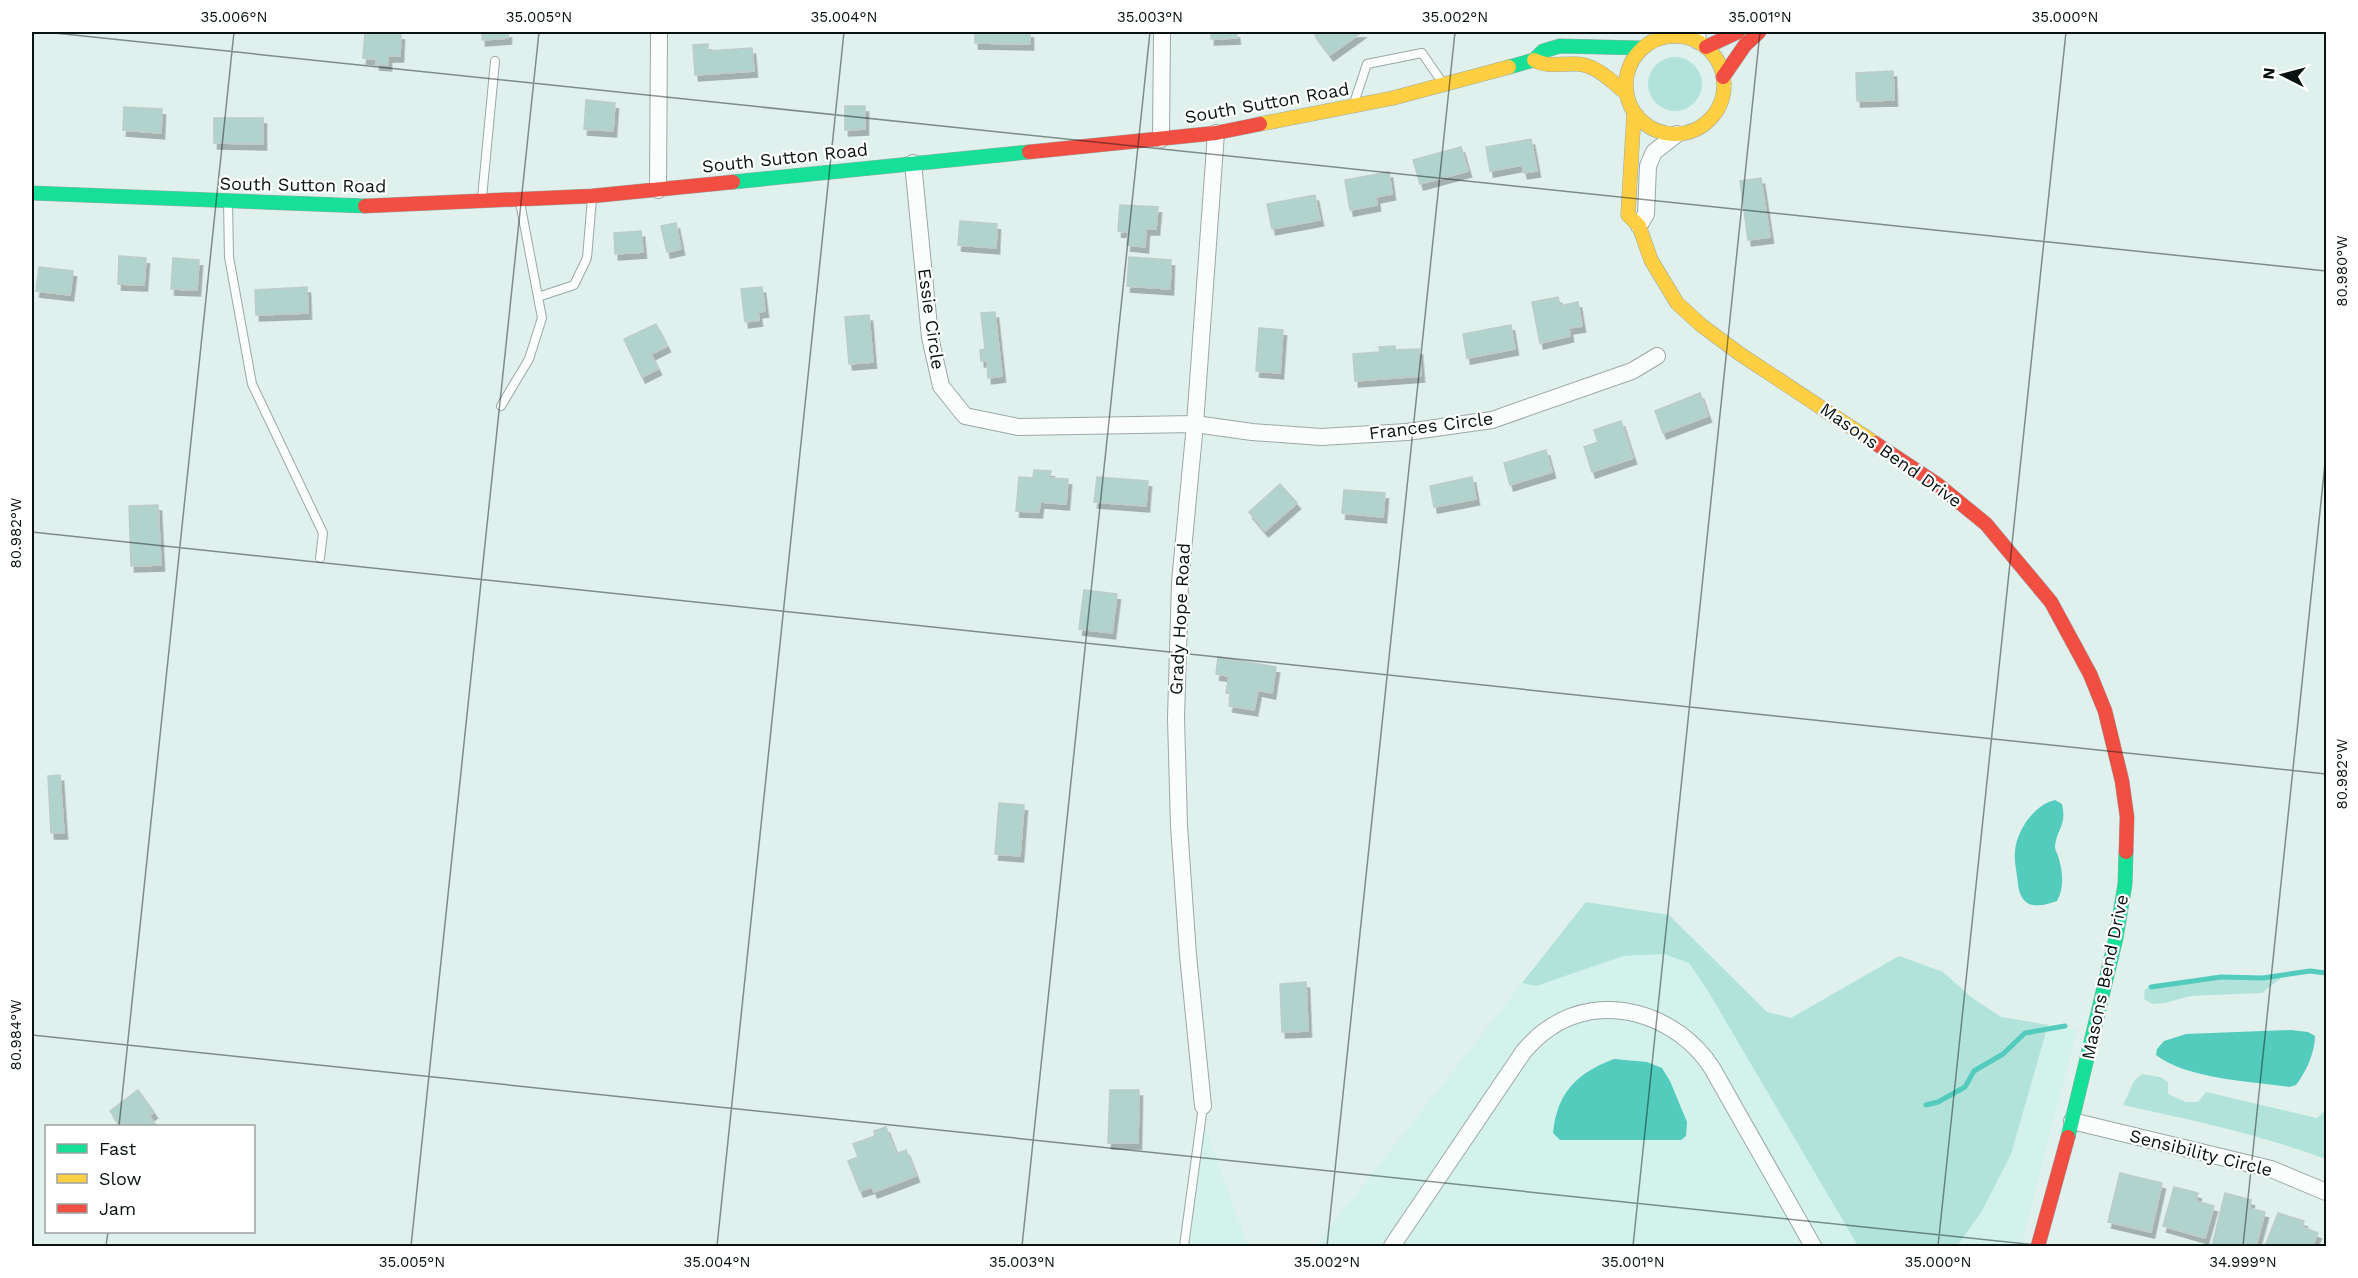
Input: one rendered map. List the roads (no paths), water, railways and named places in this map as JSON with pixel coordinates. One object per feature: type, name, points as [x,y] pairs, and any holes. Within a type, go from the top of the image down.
[{"type":"main road","points":[[1701,40],[1720,66],[1724,77],[1723,94],[1718,109],[1707,122],[1693,131],[1677,134],[1660,132],[1645,125],[1634,113],[1626,93],[1626,76],[1631,61],[1641,48],[1654,39],[1670,33],[1701,40],[1738,32]]},
{"type":"main road","points":[[1724,77],[1745,45],[1759,32]]},
{"type":"main road","name":"South Sutton Road","points":[[32,193],[349,207],[592,196],[1216,133],[1353,106],[1444,85],[1534,60],[1543,51],[1560,46],[1641,48]]},
{"type":"main road","name":"South Sutton Road","points":[[1534,60],[1545,66],[1578,64],[1597,69],[1626,93]]},
{"type":"main road","name":"Masons Bend Drive","points":[[1634,113],[1628,214],[1639,226],[1652,260],[1677,303],[1701,325],[1740,354],[1938,484],[1986,524],[2050,602],[2090,674],[2105,711],[2122,781],[2127,817],[2125,884],[2116,938],[2072,1120],[2038,1246]]},
{"type":"street","points":[[658,190],[659,32]]},
{"type":"street","points":[[1161,139],[1162,32]]},
{"type":"street","name":"Grady Hope Road","points":[[1203,1106],[1179,826],[1176,718],[1180,582],[1195,424],[1216,133]]},
{"type":"street","points":[[1639,226],[1646,214],[1648,166],[1654,152],[1677,134]]},
{"type":"street","name":"Essie Circle","points":[[913,163],[930,337],[941,386],[965,416],[1018,427],[1195,424]]},
{"type":"street","name":"Frances Circle","points":[[1195,424],[1252,432],[1321,437],[1407,432],[1492,420],[1632,371],[1657,356]]},
{"type":"street","points":[[1392,1246],[1524,1051],[1548,1029],[1565,1020],[1597,1011],[1613,1011],[1629,1012],[1654,1019],[1672,1028],[1696,1046],[1712,1068],[1813,1246]]},
{"type":"street","name":"Sensibility Circle","points":[[2072,1120],[2271,1169],[2326,1192]]},
{"type":"lane","points":[[1353,106],[1367,64],[1422,53],[1444,85]]},
{"type":"lane","points":[[482,201],[495,61]]},
{"type":"lane","points":[[538,297],[573,285],[587,258],[592,196]]},
{"type":"lane","points":[[501,406],[528,359],[542,318],[519,199]]},
{"type":"lane","points":[[228,202],[229,257],[252,384],[323,533],[320,558]]},
{"type":"lane","points":[[1184,1246],[1203,1106]]},
{"type":"waterway","points":[[2151,987],[2221,977],[2263,978],[2310,971],[2326,973]]},
{"type":"waterway","points":[[1926,1105],[1938,1102],[1965,1087],[1974,1071],[2003,1054],[2025,1033],[2065,1026]]}]
